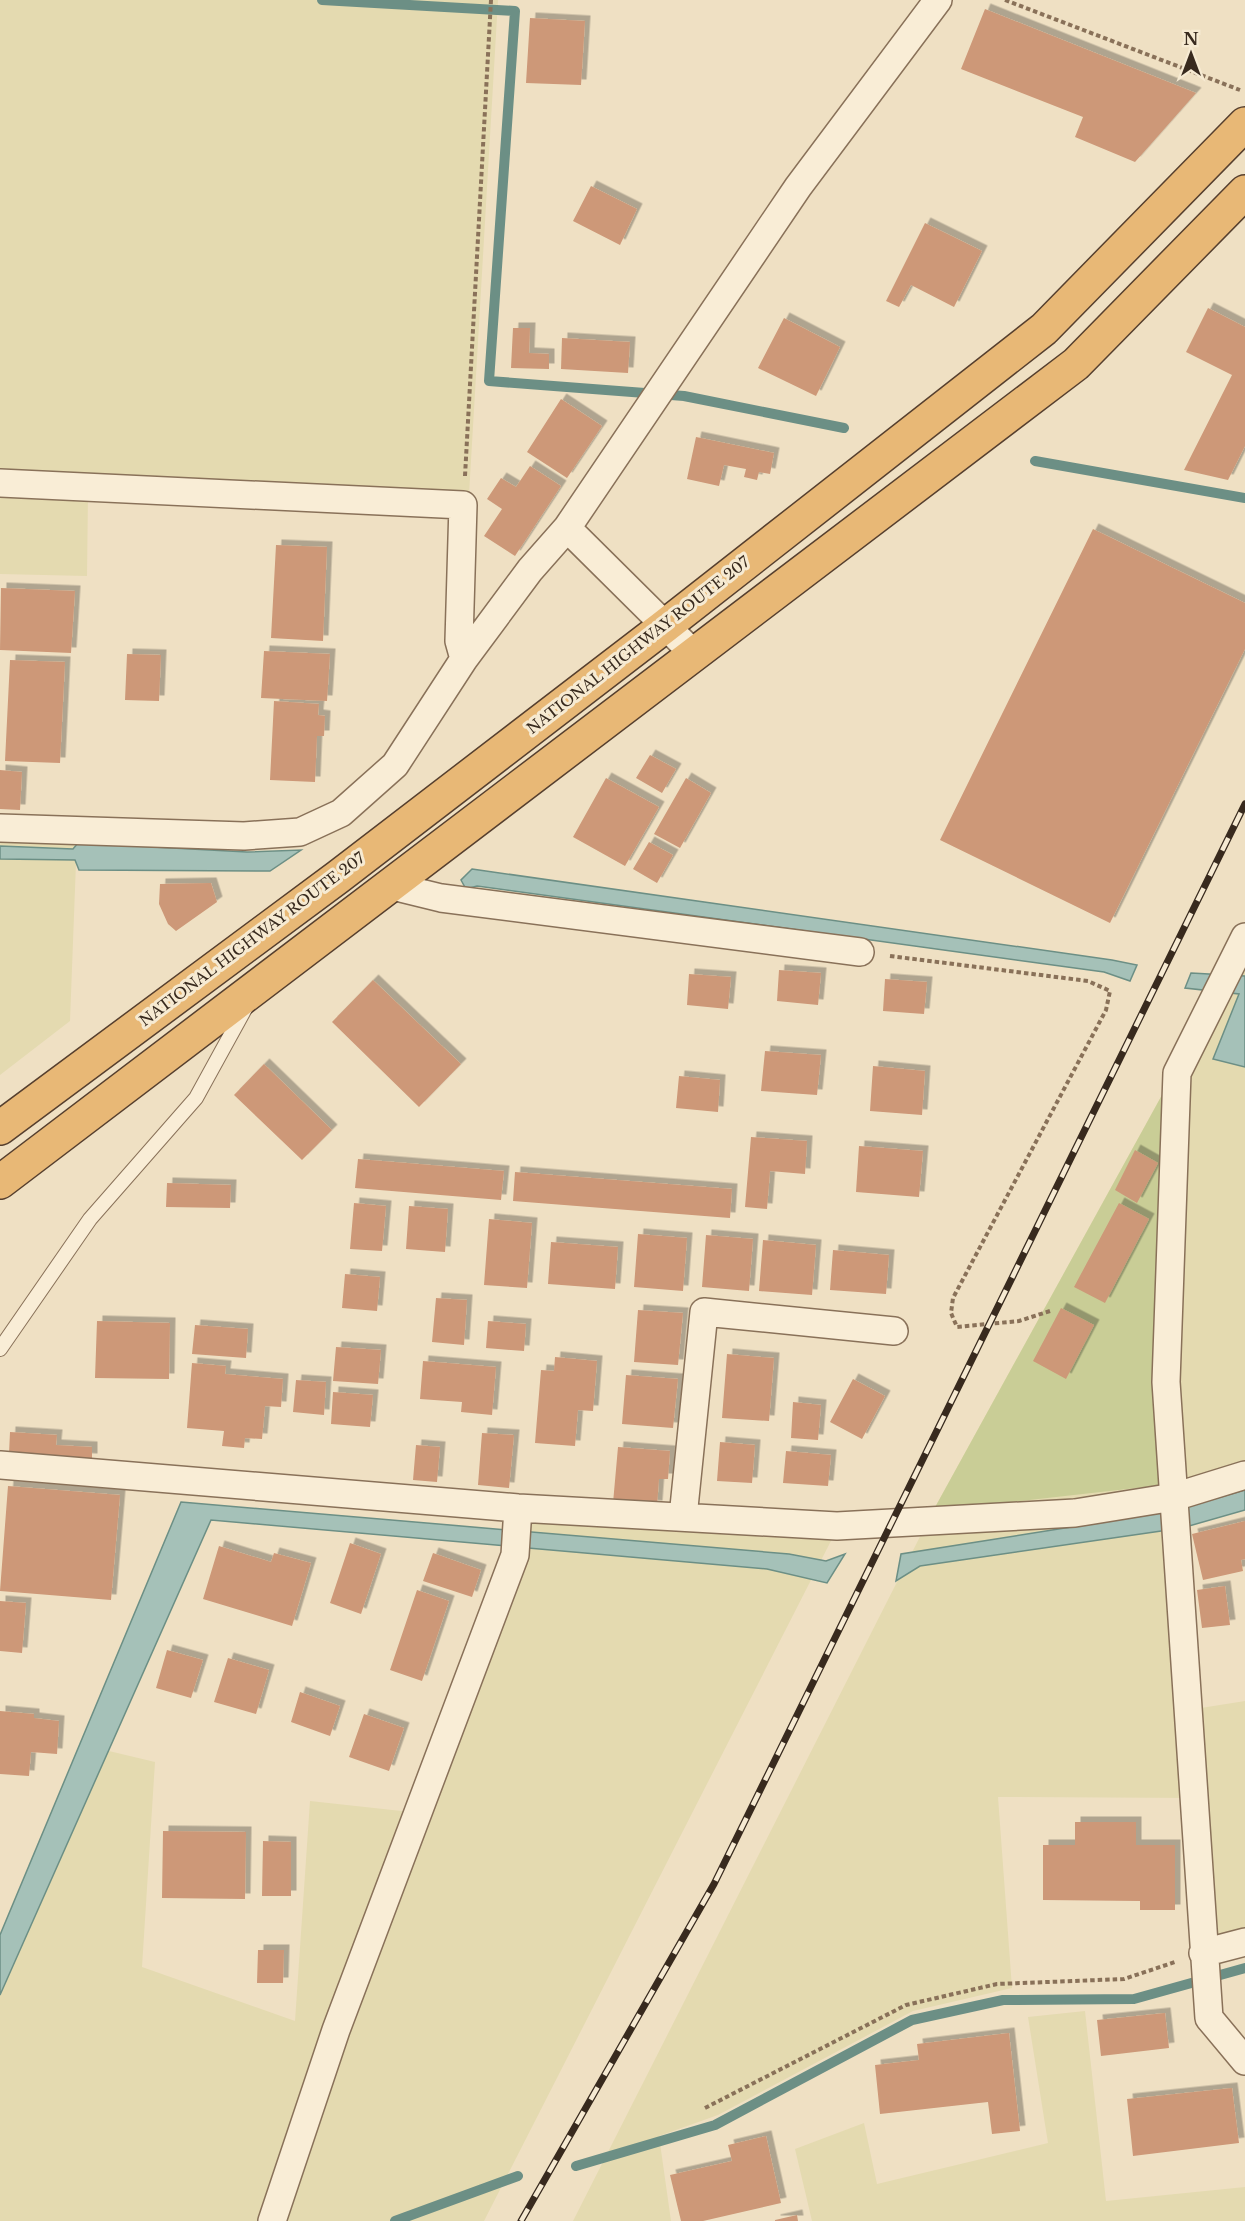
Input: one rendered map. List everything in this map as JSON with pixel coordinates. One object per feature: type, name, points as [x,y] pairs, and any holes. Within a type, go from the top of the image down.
[{"type":"highway","name":"NATIONAL HIGHWAY ROUTE 207","points":[[0,1128],[338,877],[665,626],[1044,329],[1245,124]]},
{"type":"highway","points":[[0,1182],[1076,364],[1245,192]]},
{"type":"street","points":[[0,828],[244,836],[300,832],[341,813],[395,765],[464,659],[530,570],[567,528],[798,187],[938,0]]},
{"type":"street","points":[[0,483],[463,505],[459,641],[464,659]]},
{"type":"street","points":[[567,528],[695,655]]},
{"type":"street","points":[[392,886],[441,898],[860,952]]},
{"type":"street","points":[[1245,937],[1177,1073],[1166,1382],[1206,1993],[1209,2018],[1245,2061]]},
{"type":"street","points":[[683,1517],[704,1312],[894,1331]]},
{"type":"street","points":[[0,1465],[517,1515],[683,1517],[837,1526],[1075,1513],[1174,1497],[1245,1475]]},
{"type":"street","points":[[273,2221],[336,2030],[515,1555],[517,1515]]},
{"type":"street","points":[[1203,1960],[1245,1942]]},
{"type":"lane","points":[[0,1349],[90,1219],[196,1098],[255,989]]},
{"type":"path","points":[[463,505],[491,0]]},
{"type":"path","points":[[1005,0],[1245,92]]},
{"type":"path","points":[[860,952],[1088,981],[1110,991],[1106,1010],[953,1298],[951,1313],[957,1327],[1019,1321],[1050,1311]]},
{"type":"path","points":[[705,2108],[906,2006],[997,1984],[1124,1979],[1203,1960]]},
{"type":"shaded area","points":[[0,0],[498,0],[469,495],[88,494],[87,576],[0,574]]},
{"type":"shaded area","points":[[0,834],[77,836],[70,1021],[0,1075]]},
{"type":"shaded area","points":[[1245,930],[1245,1497],[1168,1517],[1182,1711],[1245,1701],[1245,1951],[1210,1961],[1198,1798],[998,1797],[1012,1988],[913,2011],[718,2115],[659,2136],[671,2221],[573,2221],[933,1511],[1173,1075]]},
{"type":"shaded area","points":[[531,1517],[834,1535],[484,2221],[0,2221],[0,1947],[88,1746],[155,1762],[142,1967],[295,2021],[310,1801],[429,1814]]},
{"type":"shaded area","points":[[1085,2011],[1106,2201],[1245,2187],[1245,2221],[812,2221],[795,2149],[864,2123],[877,2184],[1048,2143],[1028,2017]]},
{"type":"green space","points":[[1173,1075],[1163,1485],[933,1511]]},
{"type":"water","points":[[78,843],[247,852],[301,850],[270,871],[79,870],[75,860],[0,859],[0,846],[73,849]]},
{"type":"water","points":[[472,869],[1137,965],[1130,981],[1104,972],[477,886],[466,889],[461,880]]},
{"type":"water","points":[[1191,973],[1245,976],[1245,1067],[1213,1059],[1239,994],[1185,988]]},
{"type":"water","points":[[1245,1490],[1245,1510],[1182,1528],[920,1566],[896,1581],[901,1554],[1172,1511]]},
{"type":"water","points":[[181,1502],[789,1554],[826,1561],[845,1554],[827,1583],[767,1569],[211,1520],[0,1995],[0,1935]]},
{"type":"building","points":[[985,9],[1196,93],[1135,162],[1075,137],[1083,117],[961,69]]},
{"type":"building","points":[[530,18],[585,21],[581,85],[526,83]]},
{"type":"building","points":[[591,186],[637,209],[620,245],[573,221]]},
{"type":"building","points":[[925,223],[982,251],[954,307],[911,285],[899,307],[886,301]]},
{"type":"building","points":[[1208,308],[1245,327],[1245,446],[1228,480],[1184,470],[1232,375],[1186,352]]},
{"type":"building","points":[[784,318],[840,347],[816,396],[758,368]]},
{"type":"building","points":[[513,328],[530,328],[529,353],[549,354],[549,369],[511,368]]},
{"type":"building","points":[[562,338],[630,342],[628,373],[561,369]]},
{"type":"building","points":[[561,399],[602,426],[567,478],[527,452]]},
{"type":"building","points":[[696,437],[774,453],[770,474],[759,472],[757,480],[744,477],[746,469],[724,465],[719,486],[687,479]]},
{"type":"building","points":[[530,466],[561,486],[515,556],[484,536],[502,509],[487,499],[501,478],[516,487]]},
{"type":"building","points":[[1093,529],[1245,603],[1245,649],[1110,923],[940,840]]},
{"type":"building","points":[[276,545],[327,547],[323,641],[271,638]]},
{"type":"building","points":[[1,588],[75,591],[71,653],[0,650]]},
{"type":"building","points":[[264,651],[330,654],[327,701],[261,698]]},
{"type":"building","points":[[127,654],[161,655],[159,701],[125,700]]},
{"type":"building","points":[[10,660],[65,662],[60,763],[5,761]]},
{"type":"building","points":[[274,701],[319,704],[318,715],[325,716],[324,736],[317,736],[315,782],[270,780]]},
{"type":"building","points":[[650,755],[676,769],[662,793],[636,778]]},
{"type":"building","points":[[0,770],[22,772],[20,810],[0,809]]},
{"type":"building","points":[[606,778],[659,807],[625,866],[573,837]]},
{"type":"building","points":[[686,778],[711,793],[680,848],[654,834]]},
{"type":"building","points":[[649,842],[673,855],[657,883],[633,869]]},
{"type":"building","points":[[211,883],[217,902],[176,931],[168,924],[159,904],[160,884]]},
{"type":"building","points":[[779,970],[821,973],[818,1005],[777,1001]]},
{"type":"building","points":[[689,974],[731,977],[728,1009],[687,1005]]},
{"type":"building","points":[[885,979],[927,982],[924,1014],[883,1011]]},
{"type":"building","points":[[373,980],[461,1064],[419,1107],[332,1022]]},
{"type":"building","points":[[765,1051],[821,1055],[817,1095],[761,1091]]},
{"type":"building","points":[[264,1064],[332,1130],[302,1160],[234,1095]]},
{"type":"building","points":[[873,1066],[925,1071],[922,1115],[870,1111]]},
{"type":"building","points":[[679,1076],[720,1080],[718,1112],[676,1108]]},
{"type":"building","points":[[751,1137],[807,1141],[805,1174],[770,1171],[767,1209],[745,1207]]},
{"type":"building","points":[[859,1146],[923,1151],[919,1197],[856,1192]]},
{"type":"building","points":[[1135,1150],[1158,1163],[1137,1203],[1115,1190]]},
{"type":"building","points":[[358,1159],[504,1171],[501,1200],[355,1188]]},
{"type":"building","points":[[515,1172],[732,1189],[730,1218],[513,1201]]},
{"type":"building","points":[[167,1183],[231,1185],[230,1208],[166,1207]]},
{"type":"building","points":[[354,1203],[386,1206],[382,1251],[350,1249]]},
{"type":"building","points":[[1119,1203],[1149,1219],[1105,1303],[1074,1287]]},
{"type":"building","points":[[409,1206],[448,1209],[445,1252],[406,1249]]},
{"type":"building","points":[[489,1219],[532,1223],[527,1288],[484,1285]]},
{"type":"building","points":[[638,1234],[687,1238],[683,1291],[634,1287]]},
{"type":"building","points":[[706,1235],[753,1239],[749,1291],[702,1287]]},
{"type":"building","points":[[763,1240],[816,1245],[812,1295],[759,1291]]},
{"type":"building","points":[[551,1242],[618,1247],[615,1289],[548,1284]]},
{"type":"building","points":[[833,1250],[889,1255],[886,1294],[830,1290]]},
{"type":"building","points":[[345,1274],[380,1277],[377,1311],[342,1308]]},
{"type":"building","points":[[436,1298],[467,1300],[464,1345],[432,1342]]},
{"type":"building","points":[[1061,1308],[1094,1325],[1066,1379],[1033,1361]]},
{"type":"building","points":[[638,1310],[683,1313],[678,1365],[634,1362]]},
{"type":"building","points":[[97,1321],[170,1323],[169,1379],[95,1378]]},
{"type":"building","points":[[488,1321],[526,1324],[524,1351],[486,1348]]},
{"type":"building","points":[[195,1325],[248,1329],[246,1358],[192,1354]]},
{"type":"building","points":[[336,1347],[381,1350],[378,1384],[333,1381]]},
{"type":"building","points":[[727,1354],[774,1358],[769,1421],[722,1418]]},
{"type":"building","points":[[555,1357],[597,1361],[593,1411],[578,1410],[575,1446],[535,1443],[541,1370],[554,1371]]},
{"type":"building","points":[[423,1361],[496,1367],[492,1415],[461,1412],[462,1402],[420,1399]]},
{"type":"building","points":[[192,1363],[226,1366],[225,1374],[283,1379],[281,1407],[265,1406],[262,1439],[245,1438],[244,1448],[222,1446],[224,1431],[187,1428]]},
{"type":"building","points":[[626,1375],[678,1379],[673,1428],[622,1424]]},
{"type":"building","points":[[853,1379],[885,1396],[862,1439],[830,1422]]},
{"type":"building","points":[[296,1380],[326,1382],[324,1415],[293,1412]]},
{"type":"building","points":[[333,1392],[373,1395],[370,1427],[331,1424]]},
{"type":"building","points":[[793,1402],[821,1405],[818,1440],[791,1438]]},
{"type":"building","points":[[10,1432],[57,1435],[56,1445],[92,1447],[92,1459],[9,1454]]},
{"type":"building","points":[[482,1433],[514,1435],[509,1488],[478,1485]]},
{"type":"building","points":[[720,1442],[755,1445],[752,1483],[717,1481]]},
{"type":"building","points":[[416,1445],[440,1447],[437,1482],[413,1480]]},
{"type":"building","points":[[618,1447],[670,1451],[668,1479],[659,1479],[657,1506],[613,1503]]},
{"type":"building","points":[[786,1451],[831,1455],[828,1486],[783,1483]]},
{"type":"building","points":[[8,1486],[120,1495],[111,1600],[0,1591]]},
{"type":"building","points":[[1245,1521],[1245,1559],[1241,1560],[1243,1571],[1203,1580],[1192,1534]]},
{"type":"building","points":[[350,1543],[381,1554],[361,1614],[330,1603]]},
{"type":"building","points":[[219,1546],[271,1562],[274,1553],[311,1563],[292,1626],[203,1599]]},
{"type":"building","points":[[433,1553],[481,1570],[472,1597],[423,1581]]},
{"type":"building","points":[[1225,1586],[1230,1625],[1202,1628],[1197,1590]]},
{"type":"building","points":[[417,1590],[449,1601],[422,1681],[390,1670]]},
{"type":"building","points":[[0,1601],[26,1603],[22,1653],[0,1651]]},
{"type":"building","points":[[167,1650],[203,1660],[191,1698],[156,1688]]},
{"type":"building","points":[[228,1658],[269,1670],[256,1714],[214,1702]]},
{"type":"building","points":[[300,1692],[340,1706],[330,1736],[291,1722]]},
{"type":"building","points":[[0,1711],[34,1714],[34,1718],[59,1721],[57,1754],[31,1752],[29,1776],[0,1774]]},
{"type":"building","points":[[364,1714],[404,1728],[389,1771],[349,1757]]},
{"type":"building","points":[[1075,1822],[1136,1822],[1136,1845],[1175,1845],[1175,1910],[1140,1910],[1140,1901],[1043,1900],[1043,1845],[1075,1845]]},
{"type":"building","points":[[163,1831],[246,1832],[245,1899],[162,1898]]},
{"type":"building","points":[[263,1841],[291,1842],[291,1896],[262,1896]]},
{"type":"building","points":[[258,1950],[284,1950],[283,1983],[257,1983]]},
{"type":"building","points":[[1165,2013],[1169,2048],[1101,2056],[1097,2020]]},
{"type":"building","points":[[1009,2033],[1020,2131],[992,2134],[988,2102],[880,2114],[875,2065],[919,2060],[917,2044]]},
{"type":"building","points":[[1232,2088],[1239,2143],[1133,2156],[1127,2099]]},
{"type":"building","points":[[766,2136],[781,2203],[703,2221],[681,2221],[670,2175],[732,2161],[728,2145]]},
{"type":"building","points":[[797,2215],[798,2221],[775,2221],[775,2220]]},
{"type":"waterway","points":[[322,0],[515,11],[489,381],[684,396],[844,428]]},
{"type":"waterway","points":[[1035,461],[1245,498]]},
{"type":"waterway","points":[[576,2166],[715,2125],[912,2020],[1003,2000],[1134,1999],[1245,1968]]},
{"type":"waterway","points":[[395,2221],[518,2176]]},
{"type":"railway","points":[[521,2221],[714,1884],[1245,804]]}]
